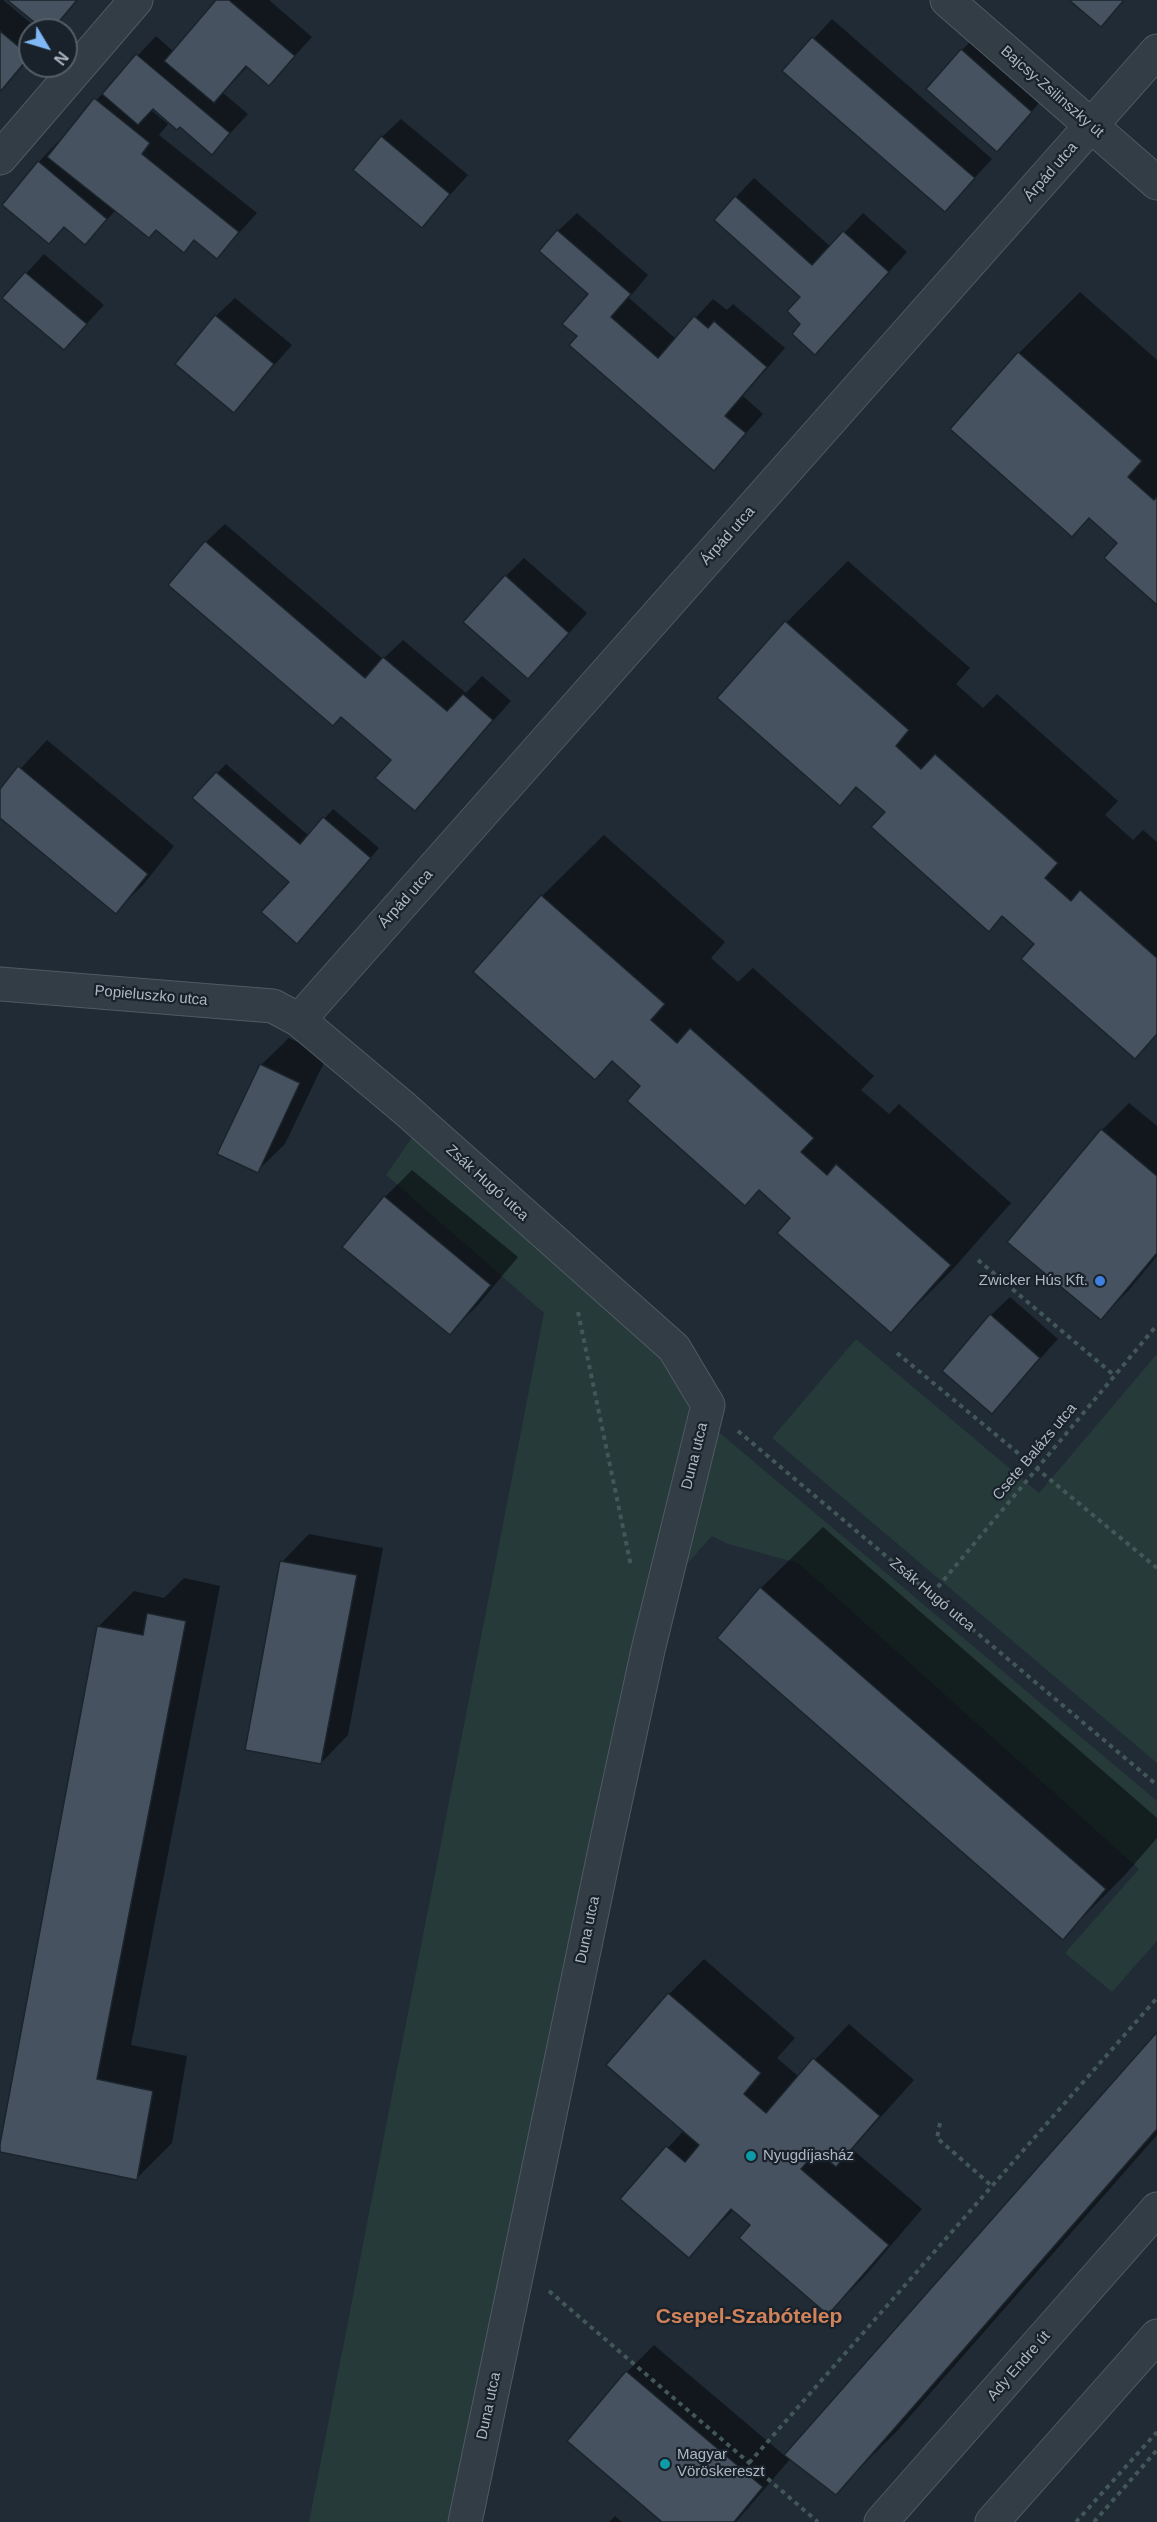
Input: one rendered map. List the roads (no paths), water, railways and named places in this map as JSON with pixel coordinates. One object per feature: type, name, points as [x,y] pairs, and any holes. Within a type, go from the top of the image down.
[{"type":"street","points":[[0,158],[135,0]]},
{"type":"street","name":"Bajcsy-Zsilinszky út","points":[[947,0],[1157,183]]},
{"type":"street","name":"Árpád utca","points":[[299,1020],[1157,51]]},
{"type":"street","name":"Popieluszko utca","points":[[0,984],[273,1006],[299,1020]]},
{"type":"street","name":"Zsák Hugó utca","points":[[299,1020],[404,1108],[674,1348]]},
{"type":"street","name":"Duna utca","points":[[465,2522],[648,1650],[708,1406],[674,1348]]},
{"type":"street","name":"Ady Endre út","points":[[881,2522],[1157,2209]]},
{"type":"street","points":[[992,2522],[1157,2336]]},
{"type":"place","name":"Zwicker Hús Kft.","points":[[1100,1281]]},
{"type":"place","name":"Nyugdíjasház","points":[[751,2156]]},
{"type":"place","name":"Magyar Vöröskereszt","points":[[665,2464]]},
{"type":"district","name":"Csepel-Szabótelep","points":[[749,2317]]}]
